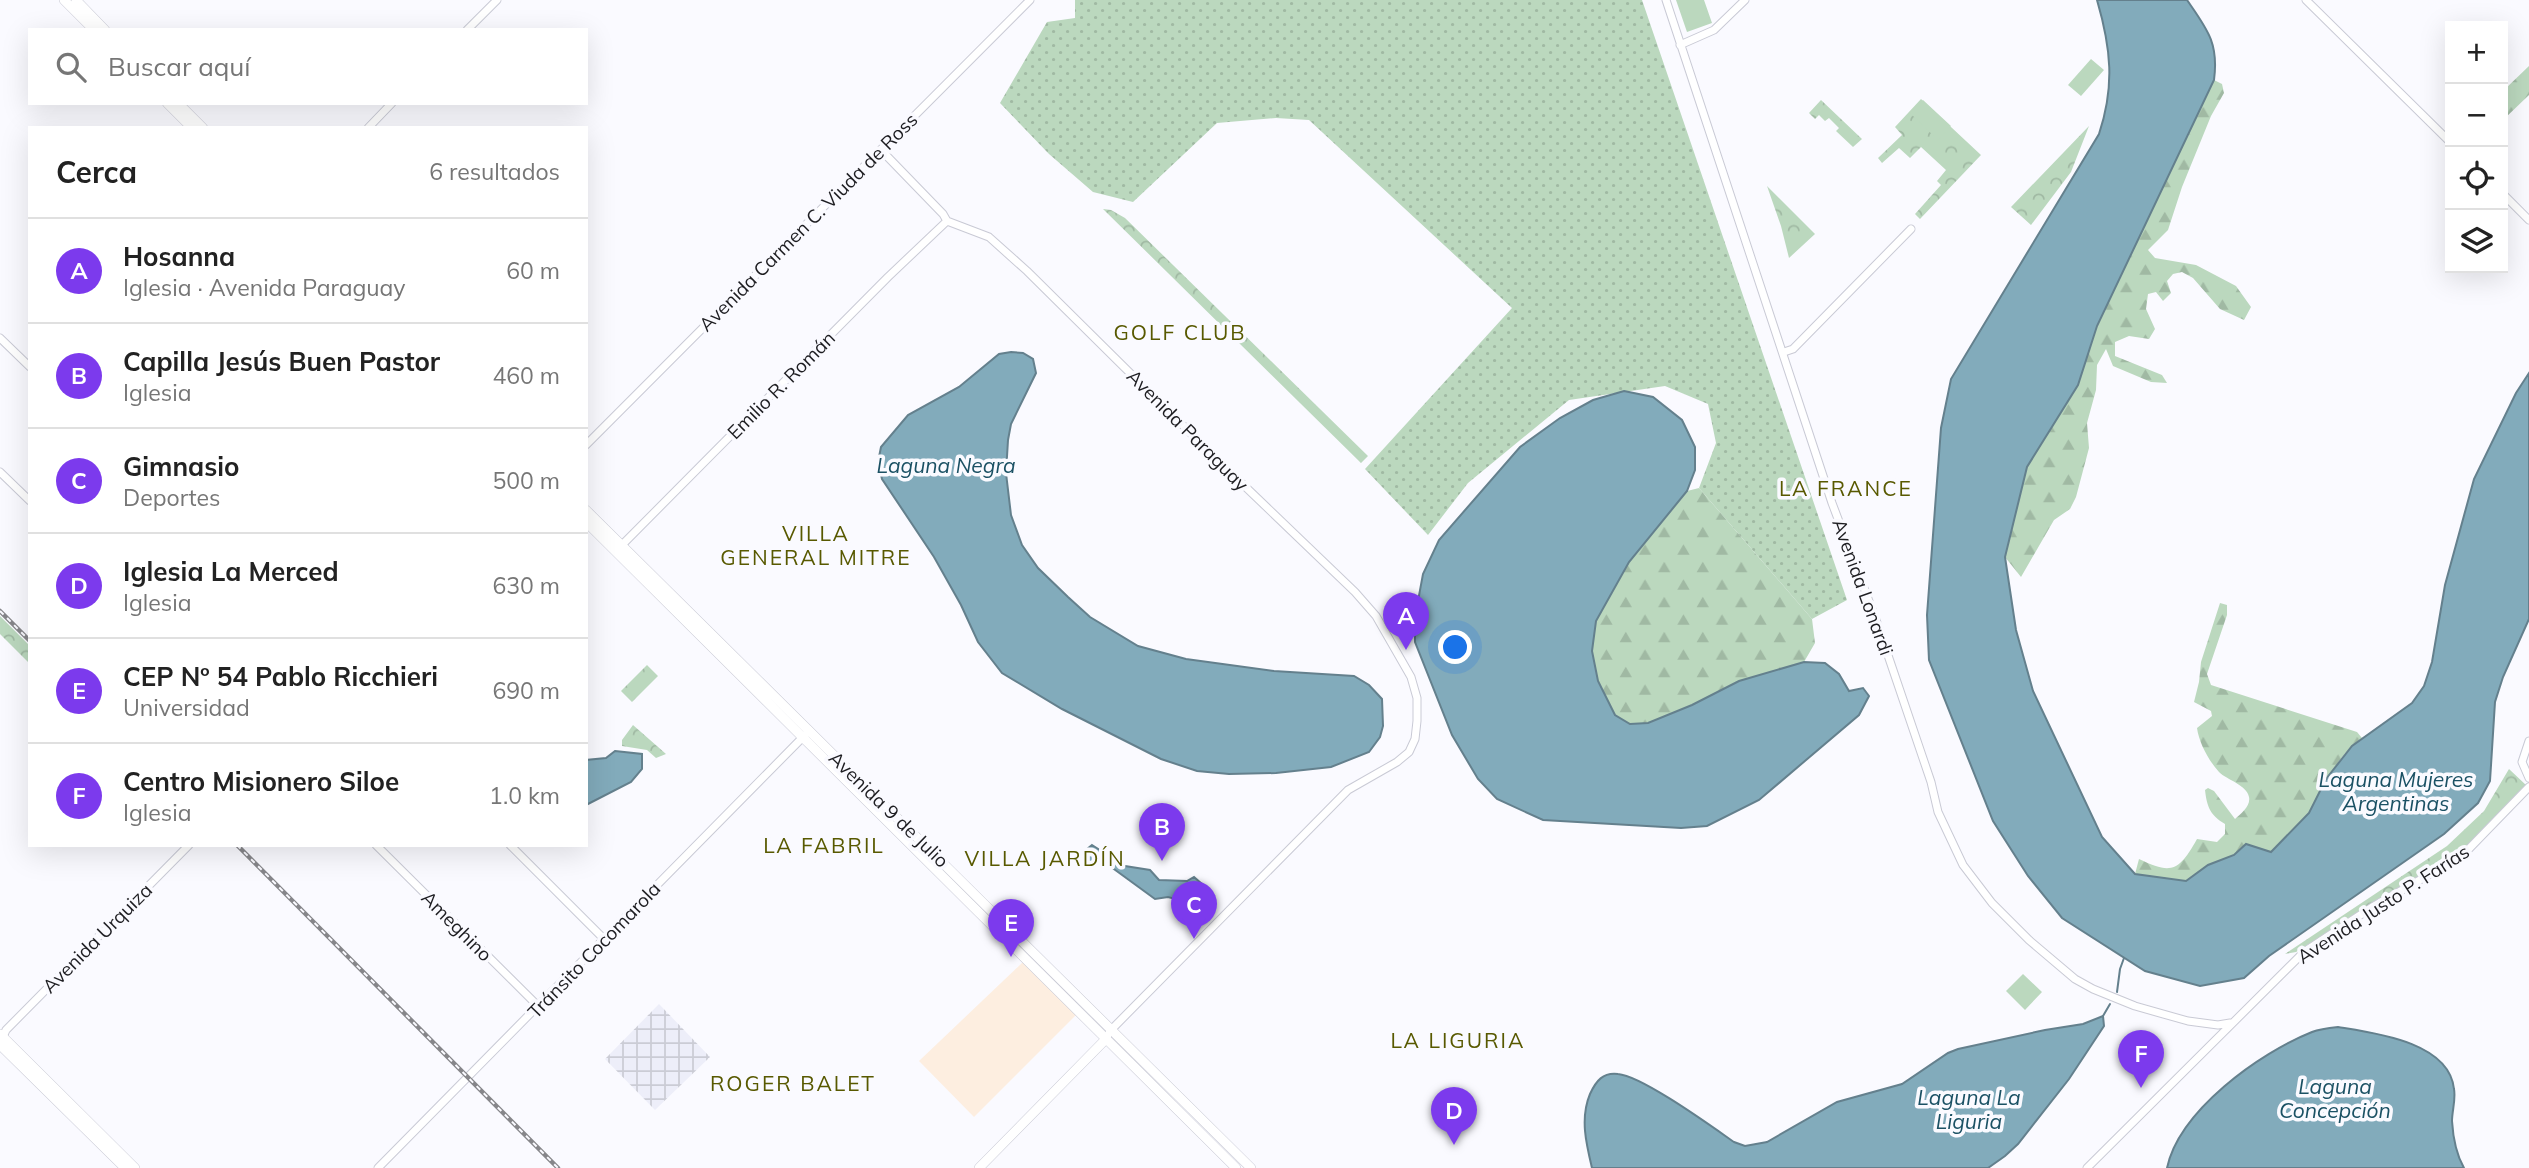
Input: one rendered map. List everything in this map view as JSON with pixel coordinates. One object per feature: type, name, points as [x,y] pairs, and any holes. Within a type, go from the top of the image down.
[{"type":"main road","points":[[64,0],[92,28]]},
{"type":"main road","points":[[76,0],[103,28]]},
{"type":"main road","points":[[169,105],[190,126]]},
{"type":"main road","points":[[180,105],[201,126]]},
{"type":"main road","name":"Avenida 9 de Julio","points":[[588,512],[619,548],[806,734],[1005,923],[1236,1168]]},
{"type":"main road","name":"Avenida 9 de Julio","points":[[588,524],[619,548]]},
{"type":"main road","points":[[979,1168],[1108,1035]]},
{"type":"main road","name":"Avenida 9 de Julio","points":[[1108,1035],[1251,1168]]},
{"type":"main road","points":[[1,1036],[125,1168]]},
{"type":"main road","points":[[1,1036],[135,1168]]},
{"type":"street","points":[[469,28],[497,0]]},
{"type":"street","name":"Avenida Carmen C. Viuda de Ross","points":[[588,442],[1030,0]]},
{"type":"street","name":"Avenida Lonardi","points":[[1666,0],[1832,503],[1875,617],[1931,782],[1938,812],[1963,866],[1992,903],[2029,940],[2084,984],[2119,1000],[2188,1021],[2218,1025],[2230,1023]]},
{"type":"street","points":[[1680,44],[1714,30],[1745,0]]},
{"type":"street","points":[[2306,0],[2445,137]]},
{"type":"street","points":[[370,126],[390,105]]},
{"type":"street","name":"Avenida Paraguay","points":[[881,150],[947,221],[989,237],[1027,271],[1355,592],[1376,616],[1411,677],[1417,698],[1415,739],[1409,752],[1348,790],[1108,1035]]},
{"type":"street","points":[[2508,199],[2529,220]]},
{"type":"street","name":"Emilio R. Román","points":[[619,548],[947,221]]},
{"type":"street","points":[[1784,352],[1793,349],[1911,229]]},
{"type":"street","points":[[0,338],[28,366]]},
{"type":"street","points":[[0,472],[28,499]]},
{"type":"street","name":"Tránsito Cocomarola","points":[[378,1168],[806,734]]},
{"type":"street","points":[[2527,745],[2522,762],[2529,778]]},
{"type":"street","name":"Avenida Justo P. Farías","points":[[2087,1168],[2304,952],[2374,906],[2462,856],[2529,787]]},
{"type":"street","name":"Avenida Urquiza","points":[[1,1036],[186,847]]},
{"type":"street","name":"Ameghino","points":[[378,847],[539,1007]]},
{"type":"street","points":[[512,847],[605,940]]},
{"type":"shaded area","points":[[1023,962],[1076,1015],[974,1117],[919,1061]]},
{"type":"shaded area","points":[[659,1004],[710,1057],[655,1110],[605,1059]]},
{"type":"green space","points":[[1075,0],[1642,0],[1847,600],[1812,619],[1699,488],[1716,443],[1708,404],[1665,386],[1569,400],[1468,483],[1428,535],[1365,469],[1512,308],[1309,120],[1276,118],[1217,123],[1133,202],[1093,192],[1049,154],[1000,103],[1047,22],[1075,18]]},
{"type":"green space","points":[[1676,0],[1704,0],[1712,23],[1687,32]]},
{"type":"green space","points":[[2091,59],[2104,70],[2081,96],[2068,85]]},
{"type":"green space","points":[[2529,66],[2529,95],[2508,115],[2508,86]]},
{"type":"green space","points":[[2214,80],[2222,84],[2224,93],[2211,116],[2168,230],[2148,250],[2155,258],[2196,265],[2236,286],[2251,307],[2244,320],[2220,309],[2193,278],[2182,272],[2173,274],[2167,281],[2171,293],[2163,301],[2156,292],[2148,294],[2146,309],[2155,329],[2149,339],[2129,336],[2115,342],[2115,356],[2162,375],[2167,383],[2151,382],[2113,366],[2106,349],[2097,365],[2096,390],[2087,423],[2089,448],[2076,497],[2070,509],[2054,520],[2021,577],[2005,557],[2027,467],[2078,385],[2097,326]]},
{"type":"green space","points":[[1921,99],[1981,155],[1920,219],[1915,214],[1941,185],[1937,181],[1946,170],[1921,147],[1910,158],[1899,148],[1882,163],[1878,158],[1902,135],[1895,127]]},
{"type":"green space","points":[[1821,100],[1862,139],[1853,147],[1836,131],[1839,128],[1829,118],[1825,121],[1819,115],[1815,119],[1809,113]]},
{"type":"green space","points":[[1923,100],[1951,126],[1938,140],[1910,113]]},
{"type":"green space","points":[[2089,126],[2071,172],[2031,225],[2011,207]]},
{"type":"green space","points":[[1767,186],[1815,234],[1789,258],[1781,226]]},
{"type":"green space","points":[[1103,209],[1111,210],[1125,218],[1368,456],[1361,463]]},
{"type":"green space","points":[[1699,488],[1812,619],[1815,643],[1804,662],[1739,681],[1648,723],[1630,724],[1615,715],[1598,681],[1592,651],[1596,621],[1629,562],[1687,491]]},
{"type":"green space","points":[[2220,603],[2227,605],[2227,615],[2207,674],[2211,685],[2357,732],[2362,738],[2338,763],[2306,817],[2271,852],[2246,844],[2234,855],[2208,865],[2186,881],[2135,874],[2139,859],[2159,867],[2174,867],[2185,858],[2197,839],[2217,842],[2225,834],[2225,824],[2208,806],[2205,790],[2208,788],[2214,791],[2235,819],[2248,804],[2249,797],[2245,789],[2219,772],[2212,763],[2202,746],[2197,728],[2212,716],[2211,711],[2194,702],[2201,662]]},
{"type":"green space","points":[[0,616],[28,644],[28,662],[0,634]]},
{"type":"green space","points":[[647,665],[658,676],[632,702],[621,691]]},
{"type":"green space","points":[[633,725],[666,754],[656,758],[647,750],[622,746],[622,740]]},
{"type":"green space","points":[[2509,769],[2527,786],[2460,852],[2296,952],[2285,954],[2447,846],[2484,811]]},
{"type":"green space","points":[[2023,974],[2042,992],[2025,1010],[2006,991]]},
{"type":"water","name":"Laguna Mujeres Argentinas","points":[[2097,0],[2187,0],[2210,37],[2215,56],[2214,80],[2097,326],[2078,385],[2027,467],[2005,557],[2016,630],[2033,691],[2102,837],[2135,874],[2186,881],[2208,865],[2234,855],[2246,844],[2271,852],[2309,813],[2326,779],[2352,746],[2412,703],[2424,686],[2432,662],[2445,585],[2474,479],[2516,393],[2529,373],[2529,619],[2495,702],[2490,781],[2478,803],[2444,834],[2269,956],[2244,978],[2200,986],[2145,971],[2062,918],[2028,876],[1993,821],[1929,660],[1927,615],[1941,428],[1951,379],[2099,134],[2107,100],[2109,67]]},
{"type":"water","name":"Laguna Negra","points":[[1023,353],[1033,359],[1036,373],[1011,424],[1006,473],[1011,515],[1022,545],[1038,568],[1090,617],[1138,646],[1186,659],[1274,671],[1354,676],[1369,685],[1382,699],[1383,726],[1380,737],[1369,752],[1331,767],[1276,773],[1229,774],[1197,771],[1161,759],[1062,709],[1002,673],[978,642],[934,557],[882,479],[878,462],[881,447],[908,415],[959,387],[999,354]]},
{"type":"water","points":[[1624,391],[1653,397],[1682,420],[1695,447],[1695,470],[1687,491],[1629,562],[1596,621],[1592,651],[1598,681],[1615,715],[1630,724],[1648,723],[1739,681],[1804,662],[1825,663],[1839,674],[1849,691],[1863,688],[1869,696],[1859,715],[1759,800],[1707,826],[1681,828],[1543,820],[1497,799],[1478,779],[1452,735],[1415,642],[1415,617],[1423,574],[1439,540],[1520,447],[1560,418],[1593,400]]},
{"type":"water","points":[[615,751],[642,754],[642,769],[631,782],[588,804],[588,760],[606,758]]},
{"type":"water","points":[[1092,845],[1125,866],[1150,870],[1159,880],[1187,881],[1194,877],[1202,884],[1195,884],[1179,900],[1168,897],[1155,899],[1107,864],[1085,863],[1082,853]]},
{"type":"water","name":"Laguna La Liguria","points":[[2103,1016],[2104,1026],[2069,1079],[2018,1144],[1988,1168],[1592,1168],[1586,1140],[1585,1112],[1595,1085],[1608,1074],[1618,1074],[1643,1083],[1734,1142],[1745,1146],[1767,1142],[1837,1102],[1902,1084],[1958,1049],[2083,1024]]},
{"type":"water","name":"Laguna Concepción","points":[[2338,1027],[2390,1037],[2425,1050],[2439,1060],[2449,1073],[2454,1089],[2453,1133],[2464,1168],[2167,1168],[2187,1126],[2224,1086],[2246,1069],[2291,1042],[2315,1031]]},
{"type":"waterway","points":[[2117,992],[2124,958]]},
{"type":"waterway","points":[[2103,1016],[2110,1004]]},
{"type":"railway","points":[[0,611],[28,639]]},
{"type":"railway","points":[[239,847],[558,1168]]},
{"type":"place","name":"Hosanna","points":[[1406,650]]},
{"type":"place","name":"Capilla Jesús Buen Pastor","points":[[1162,861]]},
{"type":"place","name":"Gimnasio","points":[[1194,939]]},
{"type":"place","name":"CEP Nº 54 Pablo Ricchieri","points":[[1011,957]]},
{"type":"place","name":"Centro Misionero Siloe","points":[[2141,1088]]},
{"type":"place","name":"Iglesia La Merced","points":[[1454,1145]]},
{"type":"district","name":"GOLF CLUB","points":[[1180,332]]},
{"type":"district","name":"LA FRANCE","points":[[1846,488]]},
{"type":"district","name":"VILLA GENERAL MITRE","points":[[816,545]]},
{"type":"district","name":"LA FABRIL","points":[[824,845]]},
{"type":"district","name":"VILLA JARDÍN","points":[[1045,858]]},
{"type":"district","name":"LA LIGURIA","points":[[1458,1040]]},
{"type":"district","name":"ROGER BALET","points":[[793,1083]]}]
